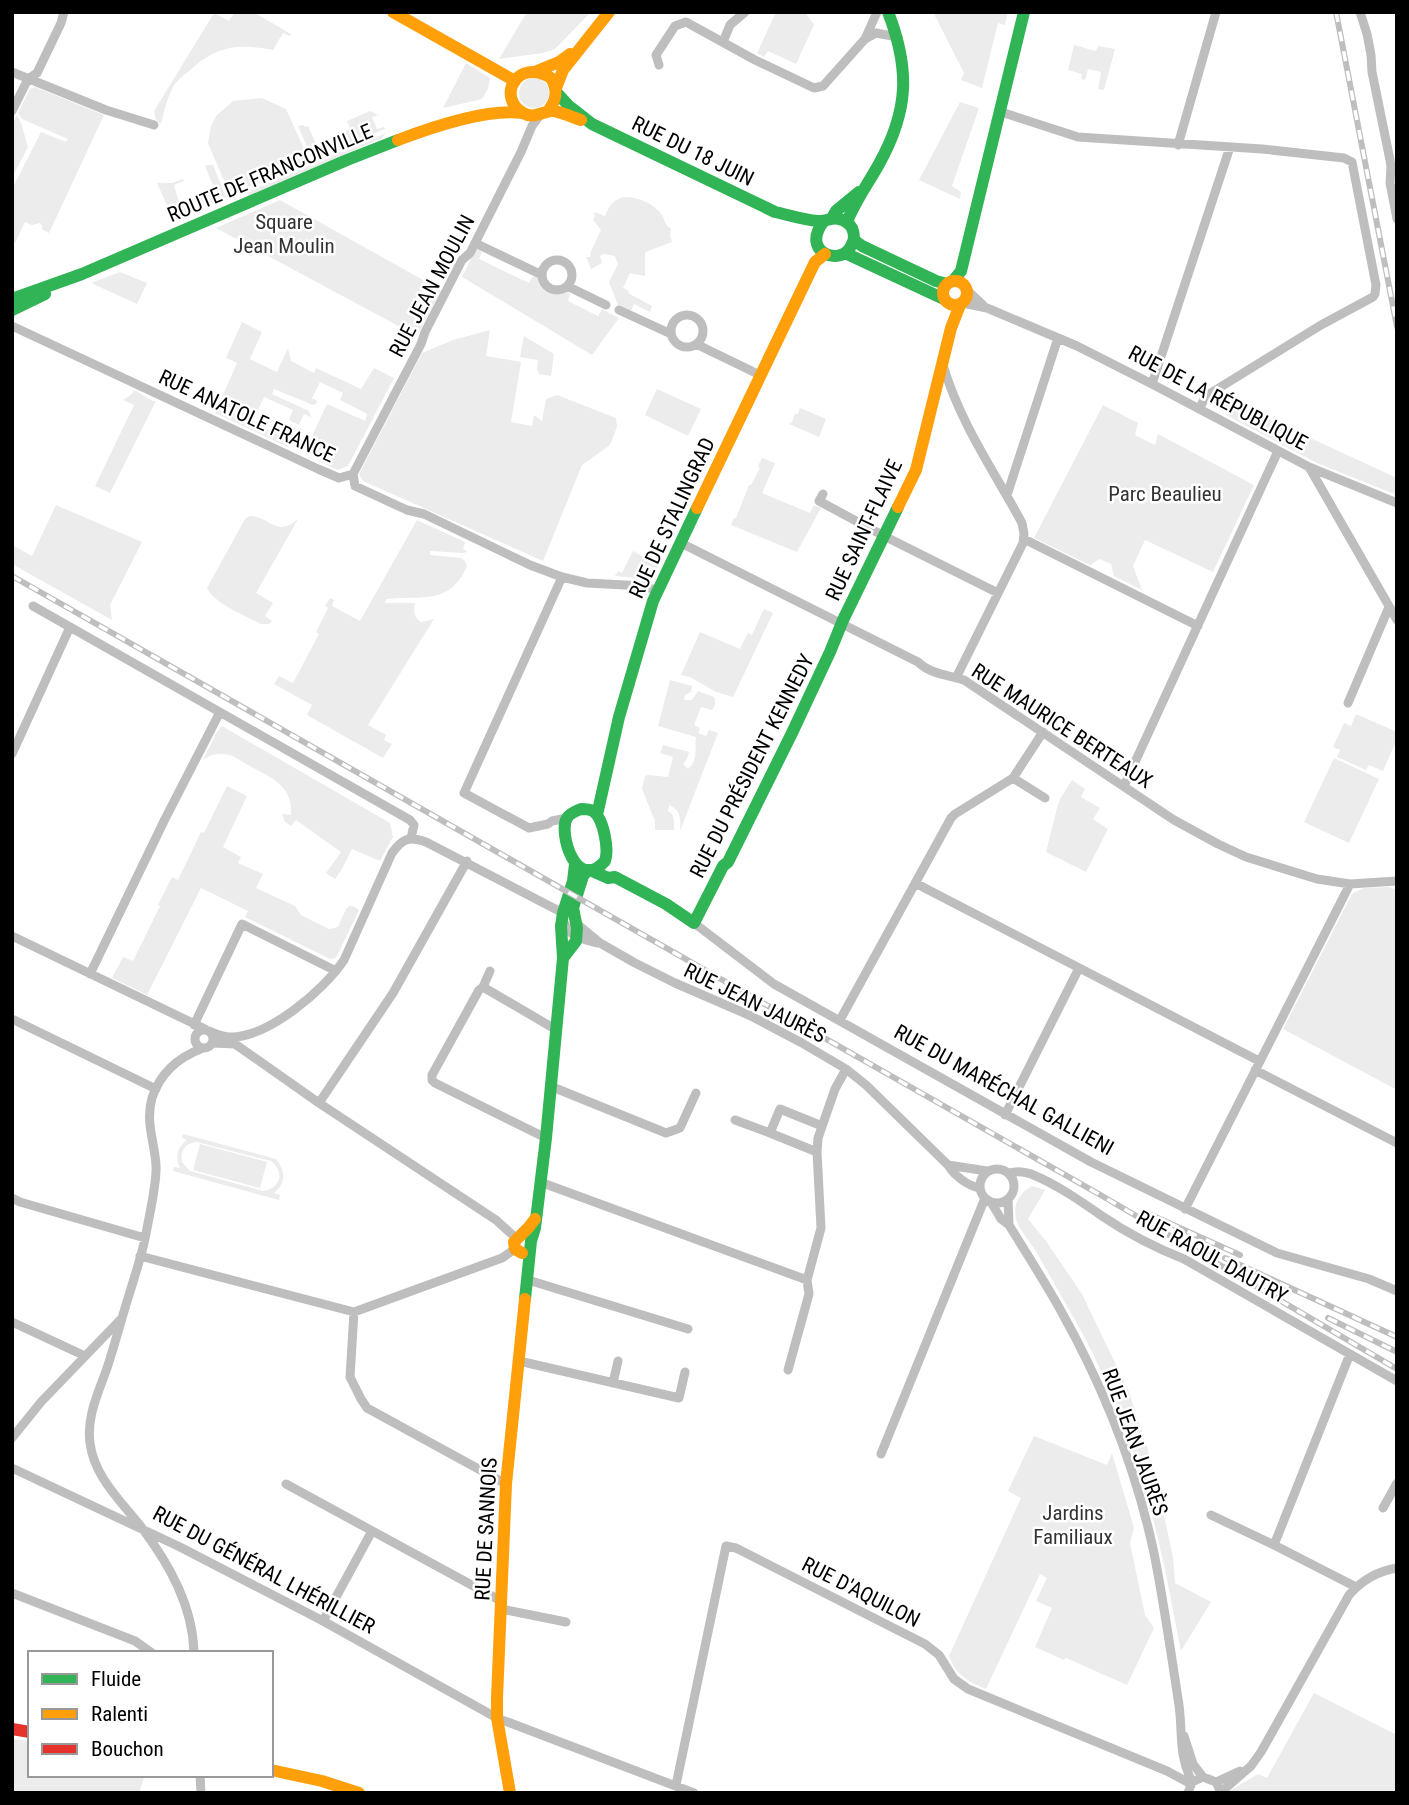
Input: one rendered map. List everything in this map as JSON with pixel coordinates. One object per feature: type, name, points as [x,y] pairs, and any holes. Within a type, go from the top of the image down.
[{"type":"street","points":[[12,111],[29,79],[37,73],[64,12]]},
{"type":"street","points":[[393,12],[513,87]]},
{"type":"street","points":[[544,113],[554,103],[562,70],[609,12]]},
{"type":"street","points":[[723,42],[730,25],[745,12]]},
{"type":"street","points":[[958,283],[967,296],[954,303],[943,291],[958,283],[1024,12]]},
{"type":"street","points":[[1178,145],[1216,12]]},
{"type":"street","points":[[1360,12],[1367,34],[1372,72],[1394,167],[1390,183],[1397,219]]},
{"type":"street","points":[[659,65],[656,55],[676,26],[685,22],[814,88],[823,86],[885,13],[898,37],[905,71],[901,109],[887,148],[847,222]]},
{"type":"street","points":[[865,39],[876,33],[898,37]]},
{"type":"street","points":[[582,46],[559,62],[524,73],[513,87],[514,104],[523,113],[531,116],[544,113],[592,124]]},
{"type":"street","points":[[537,71],[551,78],[556,90]]},
{"type":"street","points":[[12,72],[106,110],[154,125]]},
{"type":"street","name":"ROUTE DE FRANCONVILLE","points":[[477,116],[500,107],[513,87]]},
{"type":"street","name":"RUE DU 18 JUIN","points":[[556,90],[569,106],[592,124],[775,212],[805,220],[828,219]]},
{"type":"street","name":"ROUTE DE FRANCONVILLE","points":[[12,299],[82,274],[360,154],[429,128],[477,116],[509,111],[523,113]]},
{"type":"street","points":[[1001,112],[1079,137],[1230,147],[1325,156],[1349,159],[1352,162],[1374,276],[1375,294],[1206,396],[1199,409]]},
{"type":"street","name":"RUE JEAN MOULIN","points":[[354,474],[462,260],[470,253],[532,126],[544,113]]},
{"type":"street","points":[[1152,384],[1230,147]]},
{"type":"street","points":[[815,238],[817,228],[865,188]]},
{"type":"street","points":[[775,212],[815,238],[819,249],[825,254],[833,256],[845,253],[854,240],[853,231],[847,222],[837,218],[828,219]]},
{"type":"street","name":"RUE DE LA RÉPUBLIQUE","points":[[854,240],[936,281],[958,283],[987,308]]},
{"type":"street","points":[[475,243],[542,275]]},
{"type":"street","name":"RUE DE LA RÉPUBLIQUE","points":[[845,253],[954,303],[987,308],[1058,338],[1309,467],[1397,620]]},
{"type":"street","name":"RUE DE STALINGRAD","points":[[597,816],[630,676],[658,591],[815,262],[825,254]]},
{"type":"street","points":[[551,261],[564,262],[571,271],[571,279],[567,286],[559,290],[550,289],[544,283],[542,275],[544,267],[551,261]]},
{"type":"street","name":"ROUTE DE FRANCONVILLE","points":[[12,310],[82,274]]},
{"type":"street","points":[[567,286],[606,304]]},
{"type":"street","name":"RUE SAINT-FLAIVE","points":[[841,624],[916,470],[943,364],[954,303]]},
{"type":"street","points":[[619,310],[671,334],[679,345],[687,347],[696,344],[703,331],[700,322],[692,316],[683,316],[672,325],[671,334]]},
{"type":"street","name":"RUE ANATOLE FRANCE","points":[[12,326],[318,469],[339,478],[354,474],[355,486],[407,510],[424,514],[530,565],[587,583],[644,586],[658,591]]},
{"type":"street","points":[[1007,495],[1058,338]]},
{"type":"street","points":[[696,344],[760,375]]},
{"type":"street","points":[[943,364],[949,386],[967,426],[1022,523],[1024,539],[956,678]]},
{"type":"street","points":[[1124,786],[1278,451]]},
{"type":"street","points":[[1309,467],[1397,503]]},
{"type":"street","points":[[823,494],[819,500],[998,593]]},
{"type":"street","points":[[1024,539],[1198,626]]},
{"type":"street","name":"RUE MAURICE BERTEAUX","points":[[681,543],[788,595],[923,667],[964,680],[1174,820],[1218,844],[1246,857],[1317,879],[1350,884],[1397,881]]},
{"type":"street","points":[[562,577],[464,793],[529,828],[552,821],[566,823]]},
{"type":"street","points":[[33,606],[410,820],[414,825],[411,838]]},
{"type":"street","points":[[1348,703],[1390,607]]},
{"type":"street","name":"RUE DU PRÉSIDENT KENNEDY","points":[[694,923],[723,866],[728,862],[792,733],[841,624]]},
{"type":"street","points":[[12,754],[70,627]]},
{"type":"street","points":[[89,974],[220,712]]},
{"type":"street","points":[[840,1020],[951,818],[1013,778],[1043,732]]},
{"type":"street","points":[[1013,778],[1045,798]]},
{"type":"street","points":[[140,1256],[354,1312],[502,1258],[522,1244],[535,1217],[546,1138],[563,958],[563,917],[575,873],[566,823],[574,811],[591,811],[597,816],[615,877]]},
{"type":"street","points":[[200,1031],[222,1037],[237,1037],[259,1030],[289,1014],[323,985],[344,960],[392,853],[401,842],[411,838],[426,842],[467,862],[563,917],[568,931],[576,937]]},
{"type":"street","points":[[563,958],[576,941],[573,908],[583,876],[589,870],[603,865],[607,856]]},
{"type":"street","points":[[318,1103],[393,993],[467,862]]},
{"type":"street","points":[[575,864],[589,870]]},
{"type":"street","name":"RUE DU MARÉCHAL GALLIENI","points":[[589,870],[615,877],[666,904],[774,984],[1091,1162],[1277,1254],[1369,1279],[1397,1291]]},
{"type":"street","points":[[915,883],[1079,968],[1397,1143]]},
{"type":"street","points":[[1185,1209],[1350,884]]},
{"type":"street","name":"RUE JEAN JAURÈS","points":[[576,923],[600,943],[675,984],[751,1016],[846,1069],[875,1094],[953,1173],[973,1187],[979,1188]]},
{"type":"street","points":[[203,1048],[195,1043],[242,924],[337,971]]},
{"type":"street","points":[[12,936],[213,1036],[213,1043]]},
{"type":"street","name":"RUE JEAN JAURÈS","points":[[576,937],[600,943]]},
{"type":"street","points":[[1005,1115],[1079,968]]},
{"type":"street","points":[[489,971],[483,987],[432,1075],[432,1080],[546,1138]]},
{"type":"street","points":[[483,987],[555,1029]]},
{"type":"street","points":[[12,1019],[156,1089],[168,1071],[186,1055],[200,1031]]},
{"type":"street","points":[[186,1055],[213,1043],[235,1044],[318,1103],[496,1220],[522,1244]]},
{"type":"street","points":[[788,1370],[809,1294],[807,1280],[821,1228],[818,1138],[835,1089],[846,1069]]},
{"type":"street","points":[[550,1086],[666,1133],[680,1128],[696,1093]]},
{"type":"street","name":"RUE DU GÉNÉRAL LHÉRILLIER","points":[[156,1089],[149,1119],[156,1173],[145,1238],[114,1348],[92,1408],[89,1428],[90,1445],[100,1475],[144,1530],[323,1621],[497,1718],[694,1793]]},
{"type":"street","points":[[770,1133],[780,1109],[822,1126]]},
{"type":"street","points":[[735,1121],[817,1152]]},
{"type":"street","points":[[948,1165],[987,1171],[998,1168],[1009,1173],[1014,1183],[1008,1199],[1000,1203],[988,1200],[979,1188],[987,1171]]},
{"type":"street","name":"RUE RAOUL DAUTRY","points":[[1009,1173],[1024,1172],[1055,1187],[1113,1223],[1184,1259],[1397,1381]]},
{"type":"street","points":[[540,1182],[807,1280]]},
{"type":"street","points":[[12,1198],[145,1238]]},
{"type":"street","name":"RUE JEAN JAURÈS","points":[[1008,1199],[1009,1225]]},
{"type":"street","points":[[881,1454],[988,1200]]},
{"type":"street","name":"RUE JEAN JAURÈS","points":[[988,1200],[1001,1219],[1009,1225],[1058,1305],[1076,1339],[1128,1461],[1153,1552],[1182,1731],[1182,1754],[1190,1786]]},
{"type":"street","name":"RUE DE SANNOIS","points":[[510,1792],[497,1718],[506,1484],[528,1275],[522,1244]]},
{"type":"street","points":[[528,1275],[688,1329]]},
{"type":"street","points":[[354,1312],[350,1377],[367,1408],[506,1484]]},
{"type":"street","points":[[12,1438],[41,1402],[122,1318]]},
{"type":"street","points":[[12,1321],[85,1356]]},
{"type":"street","points":[[1274,1545],[1350,1354]]},
{"type":"street","points":[[519,1361],[678,1398],[685,1372]]},
{"type":"street","points":[[613,1383],[618,1362]]},
{"type":"street","points":[[12,1468],[144,1530],[174,1576],[186,1607],[194,1639],[194,1651]]},
{"type":"street","points":[[1383,1508],[1397,1483]]},
{"type":"street","points":[[286,1484],[501,1605],[566,1622]]},
{"type":"street","points":[[1211,1515],[1356,1587]]},
{"type":"street","points":[[323,1621],[372,1531]]},
{"type":"street","name":"RUE D'AQUILON","points":[[676,1786],[726,1546],[736,1548],[925,1644],[939,1655],[954,1679],[968,1689],[1167,1772],[1190,1786]]},
{"type":"street","points":[[1190,1786],[1203,1777],[1216,1782],[1221,1792],[1251,1766],[1345,1601],[1356,1587],[1371,1576],[1397,1567]]},
{"type":"street","points":[[12,1593],[135,1641],[149,1651]]},
{"type":"street","name":"RUE JEAN JAURÈS","points":[[1182,1731],[1193,1764],[1203,1777]]},
{"type":"street","points":[[1167,1772],[1182,1754]]},
{"type":"street","points":[[1216,1782],[1251,1766]]},
{"type":"street","points":[[273,1770],[322,1781],[359,1793]]},
{"type":"green space","points":[[235,12],[253,12],[291,34],[290,36],[283,33],[273,50],[237,47],[217,52],[198,63],[174,85],[161,124],[156,120],[154,111],[214,13],[229,21]]},
{"type":"green space","points":[[527,12],[591,12],[555,49],[499,59]]},
{"type":"green space","points":[[776,12],[805,12],[814,25],[796,64],[768,51],[764,57],[757,53]]},
{"type":"green space","points":[[933,12],[1008,12],[1005,25],[998,23],[982,88],[961,80],[964,73]]},
{"type":"green space","points":[[1074,45],[1096,51],[1098,46],[1115,49],[1104,90],[1098,89],[1101,72],[1088,69],[1085,80],[1081,79],[1082,74],[1068,70]]},
{"type":"green space","points":[[466,63],[490,78],[488,89],[482,99],[443,108]]},
{"type":"green space","points":[[534,78],[545,82],[549,93],[545,104],[534,108],[523,104],[519,93],[523,82]]},
{"type":"green space","points":[[35,87],[104,115],[49,233],[42,229],[40,223],[32,225],[25,222],[15,243],[12,242],[12,189],[41,132],[66,142],[68,139],[22,119],[18,113],[30,89]]},
{"type":"green space","points":[[262,98],[286,109],[309,160],[230,195],[208,143],[211,126],[216,116],[233,101]]},
{"type":"green space","points":[[960,102],[979,108],[952,186],[961,192],[960,199],[919,180]]},
{"type":"green space","points":[[370,111],[378,115],[372,117],[377,129],[385,129],[312,158],[298,126],[308,126],[317,146],[342,135],[341,133],[350,129],[347,121]]},
{"type":"green space","points":[[17,115],[28,147],[12,178],[12,125]]},
{"type":"green space","points":[[386,133],[382,138],[249,196],[247,192]]},
{"type":"green space","points":[[213,165],[226,197],[173,219],[157,183],[172,183],[183,179],[184,181],[174,185],[178,199],[181,203],[192,198],[193,200],[215,190],[205,166]]},
{"type":"green space","points":[[627,197],[651,205],[659,211],[671,229],[672,242],[645,253],[645,276],[630,273],[623,288],[652,306],[650,312],[634,304],[630,313],[619,308],[609,282],[618,264],[615,256],[603,254],[600,256],[602,263],[591,269],[586,257],[590,257],[601,230],[593,220],[594,212],[605,216],[613,202]]},
{"type":"green space","name":"Square Jean Moulin","points":[[280,200],[441,290],[417,336],[216,228]]},
{"type":"green space","points":[[476,249],[482,252],[479,259],[529,283],[533,276],[540,279],[549,291],[565,291],[570,294],[568,301],[598,316],[602,309],[619,318],[592,355],[462,277]]},
{"type":"green space","points":[[120,272],[147,283],[137,304],[91,283]]},
{"type":"green space","points":[[242,322],[262,332],[250,359],[277,372],[288,348],[291,361],[314,373],[316,368],[361,389],[374,368],[394,378],[348,466],[338,470],[305,451],[327,404],[365,421],[367,414],[340,400],[343,393],[320,382],[312,398],[317,401],[313,405],[274,389],[272,394],[309,411],[311,417],[304,414],[299,425],[289,420],[293,410],[264,397],[252,422],[281,436],[286,425],[296,429],[288,447],[215,413],[237,363],[226,358]]},
{"type":"green space","points":[[490,330],[486,356],[521,362],[511,422],[532,426],[534,415],[542,421],[546,399],[557,395],[616,418],[617,427],[610,445],[582,465],[543,561],[363,481],[359,474],[422,353],[453,340]]},
{"type":"green space","points":[[524,336],[554,354],[551,376],[538,374],[538,360],[520,357]]},
{"type":"green space","points":[[657,389],[701,409],[688,436],[645,415]]},
{"type":"green space","points":[[134,390],[156,401],[110,493],[95,486],[134,405],[123,400]]},
{"type":"green space","points":[[1231,391],[1234,403],[1397,478],[1397,495],[1317,463],[1228,416],[1223,398]]},
{"type":"green space","name":"Parc Beaulieu","points":[[1103,405],[1138,423],[1135,435],[1155,445],[1158,434],[1254,485],[1213,572],[1145,540],[1133,566],[1142,590],[1114,576],[1111,564],[1099,559],[1090,565],[1034,538]]},
{"type":"green space","points":[[800,408],[826,419],[819,437],[789,424]]},
{"type":"green space","points":[[762,458],[775,463],[762,493],[810,513],[814,505],[821,508],[797,552],[731,525],[760,468],[758,466]]},
{"type":"green space","points":[[56,505],[142,542],[110,605],[112,620],[12,564],[12,545],[32,556]]},
{"type":"green space","points":[[249,516],[279,527],[298,519],[256,593],[273,603],[265,616],[272,621],[269,624],[261,624],[231,609],[210,594],[207,588]]},
{"type":"green space","points":[[417,520],[465,542],[463,548],[467,552],[430,551],[430,555],[461,558],[467,566],[460,579],[443,593],[386,599],[385,603],[415,603],[415,614],[421,622],[434,619],[368,725],[386,735],[384,740],[392,744],[383,758],[307,715],[312,705],[274,684],[279,676],[293,683],[319,634],[316,632],[330,598],[334,600],[332,606],[360,621]]},
{"type":"green space","points":[[633,551],[658,565],[653,577],[647,579],[615,576],[618,571],[622,573]]},
{"type":"green space","points":[[764,609],[773,613],[733,697],[681,675],[700,632],[740,649],[748,633],[752,635]]},
{"type":"green space","points":[[670,680],[692,686],[691,692],[685,695],[684,700],[692,700],[698,691],[714,697],[714,707],[711,710],[701,707],[694,725],[700,728],[698,733],[706,736],[709,730],[718,733],[680,831],[679,815],[676,809],[669,805],[668,811],[673,816],[674,830],[655,830],[655,821],[642,789],[645,776],[668,777],[673,757],[660,753],[663,745],[689,752],[683,764],[688,769],[695,758],[696,737],[658,726]]},
{"type":"green space","points":[[1356,714],[1397,732],[1397,739],[1383,771],[1369,765],[1366,770],[1337,757],[1340,750],[1333,747],[1344,723],[1351,726]]},
{"type":"green space","points":[[222,726],[390,823],[393,837],[380,861],[352,849],[335,879],[326,873],[341,852],[296,820],[291,826],[285,822],[282,814],[291,815],[291,805],[279,784],[230,755],[215,754],[203,760]]},
{"type":"green space","points":[[1334,758],[1379,779],[1349,843],[1304,822]]},
{"type":"green space","points":[[1072,780],[1085,789],[1081,797],[1100,808],[1093,819],[1108,829],[1086,872],[1046,852],[1060,799]]},
{"type":"green space","points":[[227,786],[247,796],[223,847],[241,857],[238,863],[263,874],[256,888],[295,906],[301,915],[329,929],[338,927],[349,906],[359,910],[336,958],[330,959],[245,917],[248,911],[201,888],[147,995],[112,978],[123,957],[133,961],[172,877],[178,880]]},
{"type":"green space","points":[[1389,887],[1397,890],[1397,1090],[1283,1029],[1352,894],[1364,888]]},
{"type":"green space","points":[[183,1134],[276,1159],[283,1173],[281,1186],[274,1193],[280,1195],[279,1200],[173,1171],[174,1167],[180,1168],[178,1152],[187,1140],[182,1138]],"holes":[[[197,1142],[271,1161],[278,1170],[279,1179],[274,1187],[263,1191],[190,1171],[182,1158],[186,1146]]]},
{"type":"green space","points":[[200,1144],[267,1162],[260,1188],[193,1170]]},
{"type":"green space","points":[[1032,1186],[1045,1190],[1028,1219],[1082,1294],[1129,1392],[1158,1488],[1173,1557],[1175,1583],[1211,1602],[1181,1651],[1154,1523],[1138,1465],[1117,1409],[1079,1327],[1017,1222],[1017,1201],[1023,1192]]},
{"type":"green space","name":"Jardins Familiaux","points":[[1034,1436],[1107,1465],[1112,1453],[1134,1528],[1130,1543],[1145,1615],[1154,1628],[1127,1685],[1035,1647],[1052,1608],[1036,1601],[1047,1578],[1040,1574],[986,1689],[963,1677],[949,1656],[1021,1498],[1008,1491]]},
{"type":"green space","points":[[1314,1693],[1397,1735],[1397,1793],[1231,1793],[1231,1790],[1258,1774],[1267,1778]]},
{"type":"green space","points":[[12,1739],[28,1741],[28,1777],[144,1777],[139,1793],[12,1793]]},
{"type":"railway","points":[[1336,12],[1397,327]]},
{"type":"railway","points":[[12,576],[1104,1197],[1397,1369]]},
{"type":"railway","points":[[1151,1215],[1240,1255]]},
{"type":"railway","points":[[1225,1258],[1397,1337]]},
{"type":"railway","points":[[1328,1318],[1397,1352]]},
{"type":"traffic: fast","points":[[847,222],[889,144],[901,107],[903,71],[888,12]]},
{"type":"traffic: fast","points":[[953,281],[961,271],[1024,12]]},
{"type":"traffic: fast","points":[[557,93],[592,124],[775,212],[812,220],[845,221],[852,228],[854,236],[847,251],[832,256],[819,248],[816,241],[824,221]]},
{"type":"traffic: fast","points":[[12,299],[82,274],[398,140]]},
{"type":"traffic: fast","points":[[832,218],[836,211],[859,192]]},
{"type":"traffic: fast","points":[[854,240],[947,284]]},
{"type":"traffic: fast","points":[[845,253],[944,299]]},
{"type":"traffic: fast","points":[[12,310],[45,294]]},
{"type":"traffic: fast","points":[[590,870],[608,878],[615,877],[666,904],[694,923],[723,866],[728,862],[792,733],[898,507]]},
{"type":"traffic: fast","points":[[597,815],[619,717],[653,601],[697,508]]},
{"type":"traffic: fast","points":[[581,809],[592,810],[597,815],[605,835],[605,861],[595,869],[586,870],[578,866],[567,846],[567,818],[581,809]]},
{"type":"traffic: fast","points":[[525,1299],[546,1138],[563,958],[561,926],[575,864]]},
{"type":"traffic: fast","points":[[563,958],[576,941],[577,928],[573,908],[583,876],[588,870]]},
{"type":"traffic: slow","points":[[393,12],[515,81]]},
{"type":"traffic: slow","points":[[556,88],[563,70],[609,12]]},
{"type":"traffic: slow","points":[[537,71],[570,54]]},
{"type":"traffic: slow","points":[[548,111],[555,95],[551,78],[528,72],[520,76],[511,89],[511,98],[523,113],[531,116],[554,111],[581,120]]},
{"type":"traffic: slow","points":[[398,140],[443,124],[477,116],[523,113]]},
{"type":"traffic: slow","points":[[697,508],[815,262],[825,254]]},
{"type":"traffic: slow","points":[[955,281],[964,284],[967,293],[964,302],[955,305],[946,302],[943,293],[946,284],[955,281]]},
{"type":"traffic: slow","points":[[898,507],[916,470],[951,328],[960,305]]},
{"type":"traffic: slow","points":[[522,1253],[515,1249],[514,1242],[535,1219]]},
{"type":"traffic: slow","points":[[510,1793],[497,1718],[497,1698],[506,1484],[525,1299]]},
{"type":"traffic: slow","points":[[273,1770],[322,1781],[359,1793]]},
{"type":"traffic: jam","points":[[12,1729],[28,1732]]}]
